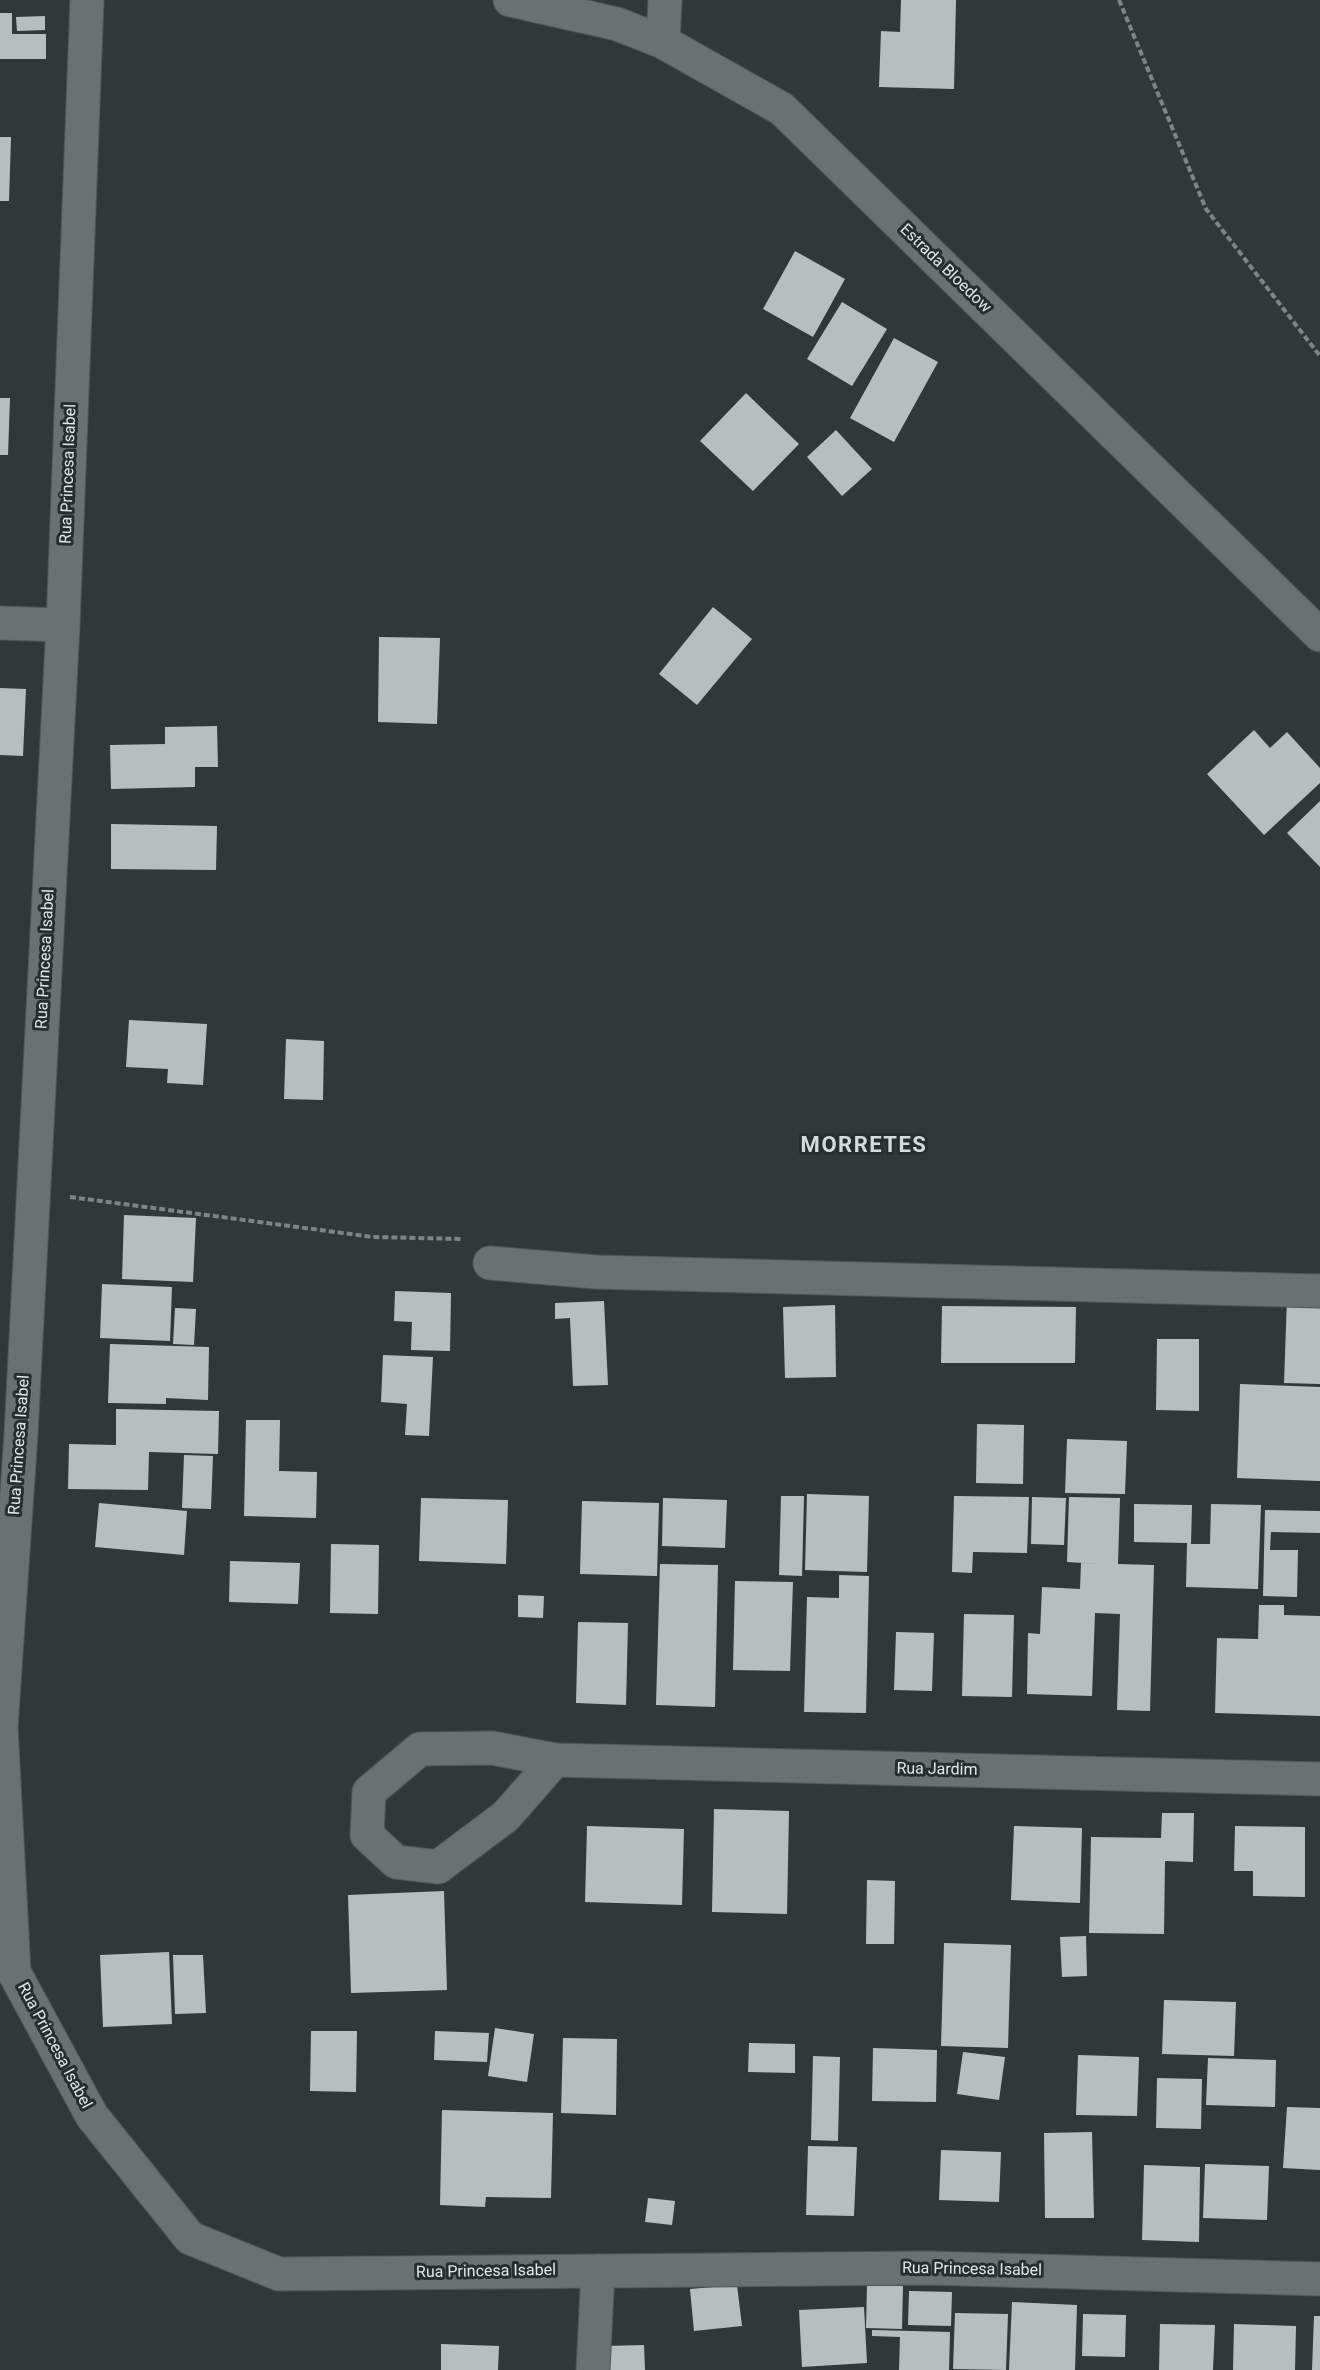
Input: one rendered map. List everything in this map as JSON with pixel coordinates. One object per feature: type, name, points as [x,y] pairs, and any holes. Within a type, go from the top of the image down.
[{"type":"street","name":"Rua Princesa Isabel","points":[[87,0],[63,625],[34,1192],[11,1428],[0,1727],[14,1972],[92,2116],[190,2238],[279,2274],[928,2268],[1320,2279]]},
{"type":"street","name":"Estrada Bloedow","points":[[510,0],[617,24],[663,42],[782,109],[1320,635]]},
{"type":"street","points":[[663,42],[665,0]]},
{"type":"street","points":[[0,623],[63,625]]},
{"type":"street","points":[[490,1263],[608,1272],[1320,1291]]},
{"type":"street","name":"Rua Jardim","points":[[555,1760],[506,1816],[438,1867],[396,1862],[368,1835],[369,1792],[420,1749],[492,1748],[555,1760],[1320,1779]]},
{"type":"street","points":[[593,2370],[598,2271]]},
{"type":"path","points":[[1119,0],[1206,209],[1320,356]]},
{"type":"path","points":[[34,1192],[373,1237],[487,1240],[490,1263]]},
{"type":"building","points":[[901,0],[956,0],[954,89],[879,87],[881,31],[900,32]]},
{"type":"building","points":[[0,13],[12,13],[12,34],[46,34],[46,59],[0,59]]},
{"type":"building","points":[[45,16],[45,30],[17,31],[16,17]]},
{"type":"building","points":[[0,137],[11,137],[9,201],[0,201]]},
{"type":"building","points":[[795,251],[845,279],[813,337],[763,309]]},
{"type":"building","points":[[842,302],[887,329],[852,386],[807,359]]},
{"type":"building","points":[[894,338],[938,362],[894,442],[850,418]]},
{"type":"building","points":[[746,393],[799,444],[753,491],[700,441]]},
{"type":"building","points":[[0,398],[10,398],[8,455],[0,455]]},
{"type":"building","points":[[836,430],[872,469],[842,496],[807,457]]},
{"type":"building","points":[[713,607],[752,639],[697,705],[659,674]]},
{"type":"building","points":[[379,637],[440,638],[437,724],[378,722]]},
{"type":"building","points":[[0,688],[26,689],[23,756],[0,755]]},
{"type":"building","points":[[217,726],[218,767],[195,767],[195,787],[111,789],[110,745],[165,744],[165,727]]},
{"type":"building","points":[[1254,730],[1270,748],[1287,732],[1320,768],[1320,783],[1264,835],[1207,774]]},
{"type":"building","points":[[1320,801],[1320,867],[1287,833]]},
{"type":"building","points":[[111,824],[217,826],[216,870],[111,869]]},
{"type":"building","points":[[129,1020],[207,1024],[203,1085],[167,1083],[168,1069],[126,1067]]},
{"type":"building","points":[[286,1039],[324,1041],[323,1100],[284,1099]]},
{"type":"building","points":[[124,1215],[196,1218],[193,1282],[122,1279]]},
{"type":"building","points":[[102,1284],[172,1287],[170,1341],[100,1338]]},
{"type":"building","points":[[395,1291],[451,1293],[450,1351],[411,1350],[412,1322],[394,1321]]},
{"type":"building","points":[[1287,1298],[1320,1300],[1320,1384],[1284,1383]]},
{"type":"building","points":[[604,1301],[608,1385],[573,1386],[570,1318],[555,1319],[555,1303]]},
{"type":"building","points":[[835,1305],[836,1377],[785,1378],[783,1307]]},
{"type":"building","points":[[942,1306],[1076,1307],[1075,1363],[941,1363]]},
{"type":"building","points":[[175,1308],[196,1309],[194,1345],[173,1344]]},
{"type":"building","points":[[1157,1339],[1199,1339],[1199,1411],[1156,1410]]},
{"type":"building","points":[[110,1344],[209,1347],[208,1400],[166,1398],[166,1404],[108,1403]]},
{"type":"building","points":[[383,1355],[433,1357],[429,1436],[405,1435],[407,1404],[381,1402]]},
{"type":"building","points":[[1240,1384],[1320,1387],[1320,1481],[1237,1478]]},
{"type":"building","points":[[116,1409],[219,1411],[218,1454],[149,1452],[148,1490],[68,1489],[69,1444],[116,1445]]},
{"type":"building","points":[[246,1420],[280,1420],[279,1471],[317,1472],[316,1518],[244,1516]]},
{"type":"building","points":[[977,1424],[1024,1425],[1023,1484],[976,1483]]},
{"type":"building","points":[[1067,1439],[1127,1441],[1125,1494],[1065,1493]]},
{"type":"building","points":[[184,1455],[213,1456],[211,1509],[182,1508]]},
{"type":"building","points":[[807,1494],[869,1496],[867,1572],[805,1570]]},
{"type":"building","points":[[781,1496],[804,1496],[802,1576],[779,1575]]},
{"type":"building","points":[[954,1496],[1029,1497],[1027,1553],[973,1552],[972,1573],[952,1572]]},
{"type":"building","points":[[1032,1497],[1066,1498],[1064,1545],[1031,1544]]},
{"type":"building","points":[[1069,1497],[1120,1498],[1118,1564],[1154,1565],[1150,1711],[1117,1710],[1120,1614],[1095,1613],[1092,1696],[1027,1694],[1028,1633],[1040,1634],[1042,1587],[1080,1589],[1081,1563],[1100,1564],[1067,1562]]},
{"type":"building","points":[[421,1498],[508,1500],[506,1564],[419,1561]]},
{"type":"building","points":[[663,1498],[727,1500],[725,1548],[662,1546]]},
{"type":"building","points":[[582,1501],[659,1503],[657,1576],[580,1574]]},
{"type":"building","points":[[99,1503],[187,1511],[184,1555],[95,1547]]},
{"type":"building","points":[[1134,1504],[1192,1505],[1191,1544],[1210,1544],[1211,1504],[1261,1505],[1258,1589],[1186,1587],[1187,1543],[1134,1542]]},
{"type":"building","points":[[1265,1510],[1320,1511],[1320,1533],[1271,1532],[1270,1550],[1298,1550],[1297,1597],[1263,1596]]},
{"type":"building","points":[[331,1544],[379,1545],[378,1614],[330,1613]]},
{"type":"building","points":[[230,1561],[300,1563],[298,1604],[229,1602]]},
{"type":"building","points":[[660,1564],[718,1565],[715,1707],[656,1705]]},
{"type":"building","points":[[839,1575],[869,1576],[866,1713],[804,1712],[807,1597],[839,1598]]},
{"type":"building","points":[[735,1581],[793,1582],[790,1671],[733,1670]]},
{"type":"building","points":[[518,1595],[544,1596],[543,1618],[518,1617]]},
{"type":"building","points":[[1259,1605],[1284,1605],[1284,1615],[1320,1616],[1320,1716],[1215,1713],[1217,1638],[1258,1639]]},
{"type":"building","points":[[964,1614],[1014,1615],[1012,1697],[962,1696]]},
{"type":"building","points":[[578,1622],[628,1623],[626,1705],[576,1703]]},
{"type":"building","points":[[896,1632],[934,1633],[932,1691],[894,1690]]},
{"type":"building","points":[[714,1809],[789,1811],[787,1914],[712,1912]]},
{"type":"building","points":[[1162,1813],[1194,1813],[1193,1862],[1165,1861],[1164,1934],[1089,1933],[1091,1837],[1161,1838]]},
{"type":"building","points":[[587,1826],[684,1829],[682,1905],[585,1902]]},
{"type":"building","points":[[1014,1826],[1082,1828],[1080,1903],[1011,1900]]},
{"type":"building","points":[[1235,1826],[1305,1827],[1305,1897],[1253,1896],[1253,1871],[1234,1871]]},
{"type":"building","points":[[867,1880],[895,1881],[894,1944],[866,1944]]},
{"type":"building","points":[[444,1891],[447,1990],[351,1993],[348,1895]]},
{"type":"building","points":[[1086,1936],[1087,1976],[1062,1977],[1060,1937]]},
{"type":"building","points":[[944,1943],[1011,1945],[1008,2048],[941,2046]]},
{"type":"building","points":[[169,1952],[172,2024],[103,2027],[100,1955]]},
{"type":"building","points":[[173,1955],[203,1955],[206,2013],[175,2014]]},
{"type":"building","points":[[1164,2000],[1236,2002],[1234,2056],[1162,2054]]},
{"type":"building","points":[[495,2028],[534,2034],[527,2082],[488,2076]]},
{"type":"building","points":[[311,2031],[357,2031],[356,2092],[310,2091]]},
{"type":"building","points":[[435,2031],[489,2033],[487,2062],[434,2060]]},
{"type":"building","points":[[563,2038],[617,2039],[616,2115],[561,2113]]},
{"type":"building","points":[[749,2043],[795,2044],[795,2073],[748,2072]]},
{"type":"building","points":[[873,2048],[937,2050],[936,2102],[872,2101]]},
{"type":"building","points":[[963,2052],[1005,2057],[999,2100],[957,2094]]},
{"type":"building","points":[[1078,2055],[1139,2057],[1137,2116],[1076,2115]]},
{"type":"building","points":[[813,2056],[840,2057],[838,2141],[811,2140]]},
{"type":"building","points":[[1208,2058],[1276,2060],[1275,2107],[1206,2105]]},
{"type":"building","points":[[1157,2078],[1202,2079],[1201,2129],[1156,2128]]},
{"type":"building","points":[[1287,2107],[1320,2108],[1320,2170],[1283,2168]]},
{"type":"building","points":[[442,2110],[553,2113],[551,2198],[486,2197],[485,2207],[440,2205]]},
{"type":"building","points":[[1092,2132],[1094,2218],[1045,2218],[1044,2133]]},
{"type":"building","points":[[808,2146],[857,2147],[854,2216],[806,2215]]},
{"type":"building","points":[[941,2150],[1001,2152],[999,2202],[939,2200]]},
{"type":"building","points":[[1205,2164],[1269,2166],[1267,2220],[1203,2218]]},
{"type":"building","points":[[1144,2165],[1200,2167],[1199,2242],[1142,2240]]},
{"type":"building","points":[[648,2198],[675,2201],[672,2225],[645,2222]]},
{"type":"building","points":[[737,2285],[742,2326],[694,2331],[690,2289]]},
{"type":"building","points":[[867,2285],[903,2286],[902,2329],[866,2328]]},
{"type":"building","points":[[909,2291],[952,2292],[951,2326],[908,2325]]},
{"type":"building","points":[[1012,2302],[1077,2305],[1075,2370],[1009,2370]]},
{"type":"building","points":[[864,2307],[867,2363],[802,2367],[799,2310]]},
{"type":"building","points":[[955,2313],[1008,2314],[1006,2370],[953,2369]]},
{"type":"building","points":[[1083,2314],[1126,2315],[1125,2357],[1082,2356]]},
{"type":"building","points":[[1314,2316],[1320,2316],[1320,2370],[1312,2370]]},
{"type":"building","points":[[1160,2324],[1215,2325],[1213,2370],[1159,2370]]},
{"type":"building","points":[[1234,2324],[1296,2326],[1295,2370],[1233,2370]]},
{"type":"building","points":[[872,2330],[950,2332],[949,2370],[899,2370],[900,2337],[872,2336]]},
{"type":"building","points":[[441,2344],[499,2346],[498,2370],[441,2370]]},
{"type":"building","points":[[644,2345],[645,2370],[606,2370],[605,2346]]},
{"type":"district","name":"MORRETES","points":[[864,1146]]}]
